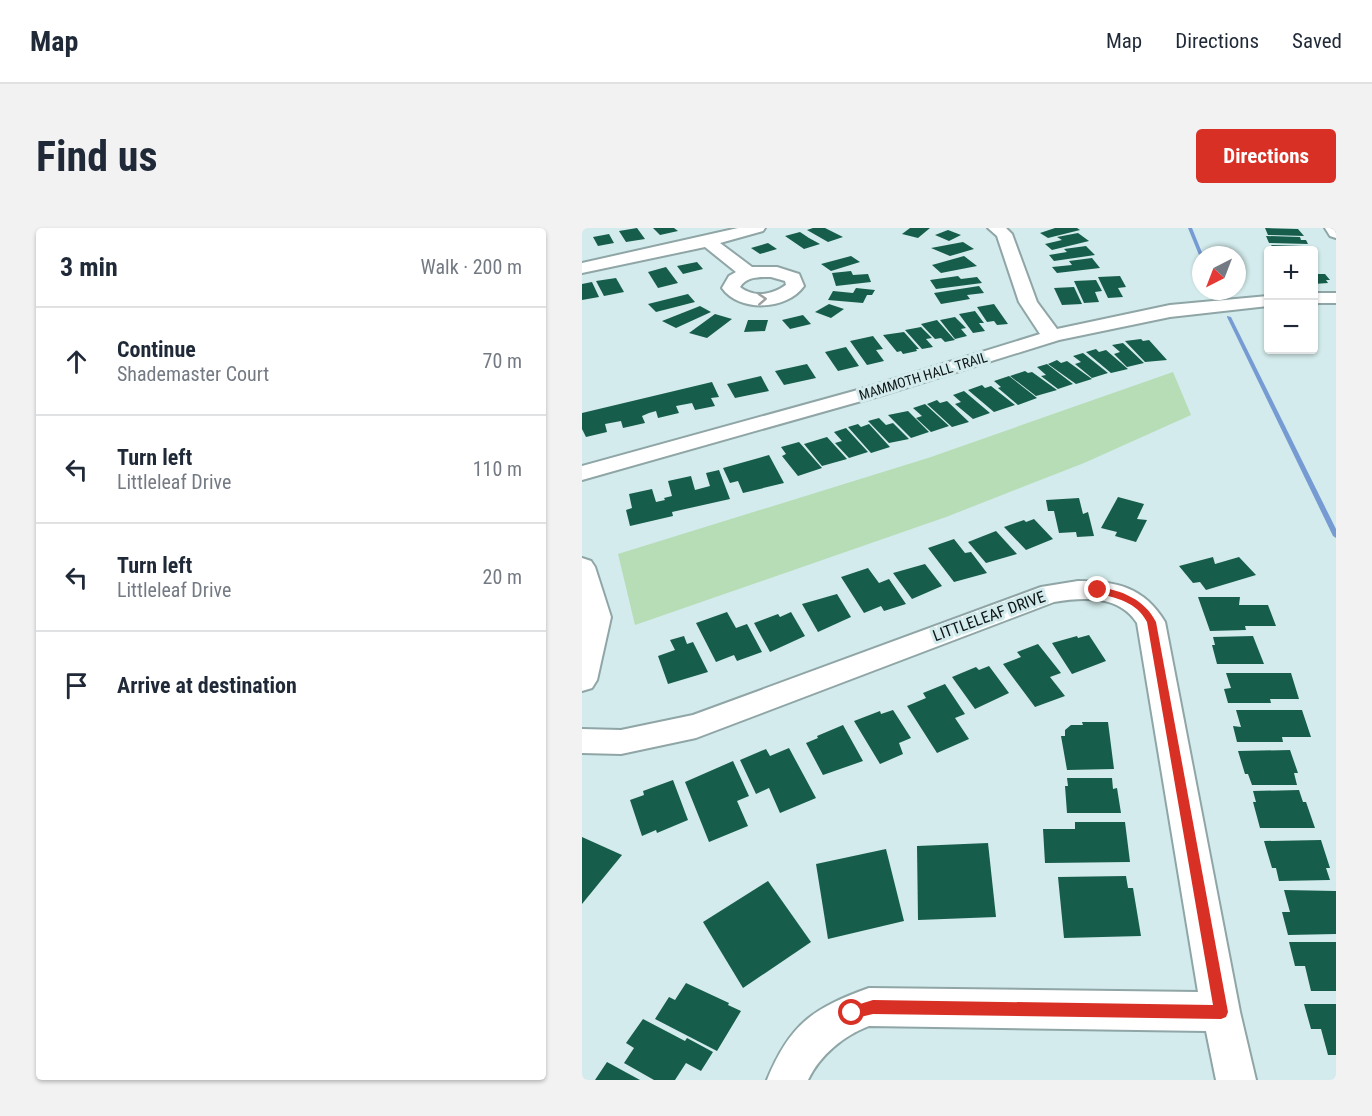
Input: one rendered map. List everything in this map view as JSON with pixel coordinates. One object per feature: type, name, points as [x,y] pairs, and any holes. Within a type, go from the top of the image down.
[{"type":"street","points":[[582,268],[757,228]]},
{"type":"street","points":[[996,228],[1004,234],[1024,293],[1042,326],[1053,336]]},
{"type":"street","points":[[1333,228],[1336,233]]},
{"type":"street","points":[[708,241],[748,273]]},
{"type":"street","points":[[1318,298],[1336,298]]},
{"type":"street","name":"MAMMOTH HALL TRAIL","points":[[582,472],[872,392],[1053,336],[1119,320],[1170,311],[1264,302]]},
{"type":"street","points":[[582,567],[597,617],[582,680]]},
{"type":"street","name":"LITTLELEAF DRIVE","points":[[582,741],[621,742],[696,726],[1050,593],[1075,589],[1111,592],[1125,597],[1147,613],[1151,622],[1221,1012],[1236,1080]]},
{"type":"street","points":[[787,1080],[802,1051],[819,1035],[852,1013],[869,1007],[1221,1012]]},
{"type":"green space","points":[[1173,372],[1191,415],[1084,463],[946,517],[635,625],[618,554],[928,458]]},
{"type":"building","points":[[637,228],[645,239],[626,242],[619,231]]},
{"type":"building","points":[[653,228],[674,228],[678,231],[660,235]]},
{"type":"building","points":[[825,228],[843,237],[828,242],[807,230]]},
{"type":"building","points":[[910,228],[930,228],[918,238],[902,234]]},
{"type":"building","points":[[1055,228],[1080,230],[1048,238],[1040,233]]},
{"type":"building","points":[[1265,228],[1298,229],[1304,236],[1268,235]]},
{"type":"building","points":[[948,230],[961,235],[949,241],[935,235]]},
{"type":"building","points":[[800,232],[820,244],[804,249],[785,236]]},
{"type":"building","points":[[1078,233],[1089,241],[1052,250],[1045,244],[1062,240],[1057,237]]},
{"type":"building","points":[[609,234],[614,243],[598,246],[593,237]]},
{"type":"building","points":[[1266,236],[1300,237],[1308,244],[1269,243]]},
{"type":"building","points":[[963,242],[974,249],[950,256],[931,248]]},
{"type":"building","points":[[768,243],[777,249],[760,254],[751,248]]},
{"type":"building","points":[[1086,246],[1095,255],[1054,261],[1049,255],[1067,252],[1064,249]]},
{"type":"building","points":[[851,256],[860,262],[831,271],[821,264]]},
{"type":"building","points":[[964,256],[977,266],[941,273],[932,265]]},
{"type":"building","points":[[1092,258],[1100,268],[1057,273],[1052,267],[1072,265],[1069,261]]},
{"type":"building","points":[[697,262],[703,269],[683,274],[677,266]]},
{"type":"building","points":[[666,267],[678,283],[658,288],[648,272]]},
{"type":"building","points":[[851,271],[853,275],[868,274],[871,282],[836,286],[832,273]]},
{"type":"building","points":[[1318,274],[1325,274],[1330,280],[1326,280],[1328,283],[1318,284]]},
{"type":"building","points":[[958,276],[961,279],[977,277],[982,283],[936,289],[930,280]]},
{"type":"building","points":[[1120,276],[1126,287],[1118,288],[1123,297],[1108,298],[1098,277]]},
{"type":"building","points":[[616,278],[624,292],[604,296],[596,281]]},
{"type":"building","points":[[1096,280],[1102,291],[1095,292],[1099,302],[1084,303],[1074,281]]},
{"type":"building","points":[[592,282],[599,297],[582,300],[582,284]]},
{"type":"building","points":[[979,286],[984,293],[967,295],[970,299],[941,304],[934,293]]},
{"type":"building","points":[[1074,287],[1082,304],[1062,305],[1054,288]]},
{"type":"building","points":[[856,288],[875,290],[872,295],[867,295],[863,303],[828,300],[833,291],[853,293]]},
{"type":"building","points":[[688,294],[695,302],[656,312],[648,304]]},
{"type":"building","points":[[829,304],[844,309],[831,318],[815,312]]},
{"type":"building","points":[[994,304],[1008,324],[997,325],[994,321],[987,322],[977,307]]},
{"type":"building","points":[[700,306],[711,312],[676,328],[662,321]]},
{"type":"building","points":[[975,311],[984,323],[979,323],[985,331],[973,333],[959,314]]},
{"type":"building","points":[[715,314],[732,319],[707,338],[689,333]]},
{"type":"building","points":[[803,315],[811,324],[790,329],[782,320]]},
{"type":"building","points":[[955,317],[966,328],[961,329],[967,336],[955,339],[940,320]]},
{"type":"building","points":[[748,320],[768,320],[765,331],[744,332]]},
{"type":"building","points":[[937,320],[955,340],[945,342],[941,338],[935,339],[921,324]]},
{"type":"building","points":[[921,327],[932,338],[926,339],[933,347],[922,349],[905,330]]},
{"type":"building","points":[[904,332],[919,349],[916,349],[917,351],[903,354],[901,351],[897,352],[883,335]]},
{"type":"building","points":[[873,336],[883,349],[876,350],[884,361],[867,365],[850,341]]},
{"type":"building","points":[[1149,340],[1167,360],[1145,362],[1125,341]]},
{"type":"building","points":[[1123,343],[1144,363],[1127,367],[1114,354],[1120,352],[1112,345]]},
{"type":"building","points":[[846,347],[859,366],[838,371],[825,352]]},
{"type":"building","points":[[1096,349],[1099,352],[1106,350],[1128,369],[1111,373],[1086,352]]},
{"type":"building","points":[[1083,353],[1108,373],[1092,378],[1075,364],[1081,362],[1073,356]]},
{"type":"building","points":[[1057,360],[1061,363],[1067,361],[1092,379],[1076,384],[1048,364]]},
{"type":"building","points":[[807,364],[816,378],[784,385],[775,371]]},
{"type":"building","points":[[1047,364],[1073,384],[1058,389],[1041,376],[1046,375],[1037,367]]},
{"type":"building","points":[[1025,371],[1032,372],[1057,390],[1036,396],[1010,376]]},
{"type":"building","points":[[761,376],[769,391],[735,398],[727,384]]},
{"type":"building","points":[[1009,376],[1037,398],[1018,405],[998,388],[1001,387],[994,381]]},
{"type":"building","points":[[712,382],[719,397],[711,398],[715,406],[695,410],[692,403],[676,406],[679,413],[658,418],[656,411],[642,416],[645,423],[623,428],[621,421],[605,424],[607,432],[586,437],[582,429],[582,413]]},
{"type":"building","points":[[982,385],[985,388],[991,386],[1015,405],[994,412],[968,390]]},
{"type":"building","points":[[964,391],[990,413],[973,419],[955,404],[961,402],[953,395]]},
{"type":"building","points":[[937,400],[940,403],[947,401],[969,422],[952,427],[927,404]]},
{"type":"building","points":[[925,404],[949,426],[931,432],[916,418],[922,416],[913,408]]},
{"type":"building","points":[[908,411],[929,432],[911,438],[888,415]]},
{"type":"building","points":[[879,418],[886,425],[893,423],[909,439],[889,443],[868,421]]},
{"type":"building","points":[[858,424],[861,427],[869,424],[890,447],[871,453],[848,427]]},
{"type":"building","points":[[846,428],[868,452],[849,458],[835,443],[842,441],[834,432]]},
{"type":"building","points":[[827,437],[847,459],[822,466],[804,444]]},
{"type":"building","points":[[799,442],[822,468],[798,476],[782,456],[786,454],[781,447]]},
{"type":"building","points":[[769,455],[784,483],[743,493],[738,481],[730,483],[723,468]]},
{"type":"building","points":[[719,470],[730,499],[672,512],[673,516],[630,526],[626,510],[632,508],[629,494],[652,489],[656,502],[665,500],[664,498],[672,496],[668,481],[691,476],[695,490],[710,486],[706,473]]},
{"type":"building","points":[[1118,497],[1144,504],[1137,519],[1147,520],[1136,542],[1115,536],[1117,532],[1101,528]]},
{"type":"building","points":[[1079,498],[1083,514],[1088,512],[1094,536],[1077,537],[1076,532],[1059,533],[1054,511],[1048,511],[1046,500]]},
{"type":"building","points":[[1034,519],[1053,539],[1026,550],[1004,527]]},
{"type":"building","points":[[996,531],[1017,554],[986,563],[968,542]]},
{"type":"building","points":[[954,539],[965,553],[971,552],[987,573],[954,582],[928,548]]},
{"type":"building","points":[[1213,557],[1215,564],[1239,557],[1256,575],[1206,590],[1200,582],[1193,583],[1179,566]]},
{"type":"building","points":[[925,564],[942,586],[912,599],[893,573]]},
{"type":"building","points":[[868,568],[879,583],[889,579],[906,604],[884,611],[881,606],[864,613],[841,577]]},
{"type":"building","points":[[837,594],[851,617],[818,632],[802,604]]},
{"type":"building","points":[[1198,597],[1240,597],[1239,605],[1268,605],[1276,626],[1245,626],[1246,630],[1210,631]]},
{"type":"building","points":[[727,612],[736,628],[747,624],[762,652],[737,661],[734,655],[716,662],[696,623]]},
{"type":"building","points":[[791,612],[805,636],[770,652],[754,623]]},
{"type":"building","points":[[1089,635],[1106,661],[1072,674],[1052,643]]},
{"type":"building","points":[[684,636],[687,644],[693,642],[708,672],[668,684],[658,656],[675,650],[670,640]]},
{"type":"building","points":[[1253,636],[1264,664],[1217,664],[1212,645],[1215,645],[1213,637]]},
{"type":"building","points":[[1038,644],[1061,673],[1050,677],[1065,696],[1035,707],[1003,664],[1021,657],[1017,652]]},
{"type":"building","points":[[989,666],[1009,693],[975,709],[952,677],[976,667],[979,670]]},
{"type":"building","points":[[1226,673],[1291,673],[1299,699],[1270,699],[1271,703],[1228,703],[1224,689],[1231,688]]},
{"type":"building","points":[[945,684],[965,714],[955,718],[969,739],[937,753],[907,706],[926,698],[923,693]]},
{"type":"building","points":[[893,710],[911,738],[899,743],[903,754],[880,764],[854,721],[880,711],[881,714]]},
{"type":"building","points":[[1236,710],[1302,710],[1311,737],[1282,737],[1283,742],[1237,742],[1233,726],[1241,727]]},
{"type":"building","points":[[1082,722],[1108,722],[1114,769],[1067,770],[1061,736],[1065,736],[1065,730],[1071,725],[1083,725]]},
{"type":"building","points":[[843,725],[863,761],[823,775],[806,743]]},
{"type":"building","points":[[789,748],[816,798],[780,813],[769,788],[756,794],[740,760],[766,749],[770,756]]},
{"type":"building","points":[[1290,750],[1298,773],[1294,773],[1297,785],[1252,785],[1248,774],[1245,774],[1238,751]]},
{"type":"building","points":[[733,761],[749,796],[737,801],[748,826],[709,842],[685,782]]},
{"type":"building","points":[[1067,778],[1112,778],[1113,789],[1117,788],[1121,813],[1067,813],[1065,786],[1068,786]]},
{"type":"building","points":[[673,780],[688,820],[657,833],[656,830],[642,836],[630,800],[644,795],[643,791]]},
{"type":"building","points":[[1299,790],[1315,828],[1260,828],[1253,802],[1256,802],[1253,791]]},
{"type":"building","points":[[1075,822],[1125,822],[1130,862],[1045,863],[1043,829],[1075,829]]},
{"type":"building","points":[[582,837],[622,855],[582,904]]},
{"type":"building","points":[[1321,840],[1330,868],[1326,868],[1330,880],[1279,881],[1276,868],[1272,868],[1264,841]]},
{"type":"building","points":[[988,843],[996,917],[918,920],[917,846]]},
{"type":"building","points":[[886,849],[904,921],[828,939],[816,864]]},
{"type":"building","points":[[1126,876],[1128,888],[1133,888],[1141,936],[1064,938],[1058,877]]},
{"type":"building","points":[[768,881],[811,942],[743,988],[703,922]]},
{"type":"building","points":[[1284,890],[1336,891],[1336,934],[1288,935],[1282,912],[1290,912]]},
{"type":"building","points":[[1289,942],[1336,942],[1336,991],[1311,991],[1305,966],[1295,966]]},
{"type":"building","points":[[686,983],[741,1011],[717,1051],[655,1019],[669,997],[675,1000]]},
{"type":"building","points":[[1304,1004],[1336,1004],[1336,1055],[1328,1055],[1321,1029],[1311,1029]]},
{"type":"building","points":[[643,1019],[685,1041],[687,1038],[713,1052],[701,1071],[686,1063],[675,1080],[654,1080],[624,1063],[634,1048],[626,1043]]},
{"type":"building","points":[[607,1062],[640,1080],[595,1080]]},
{"type":"waterway","points":[[1190,228],[1197,246]]},
{"type":"waterway","points":[[1229,317],[1336,536]]},
{"type":"route","points":[[852,1013],[869,1007],[1221,1012],[1151,622],[1147,613],[1137,604],[1125,597],[1098,590]]}]
